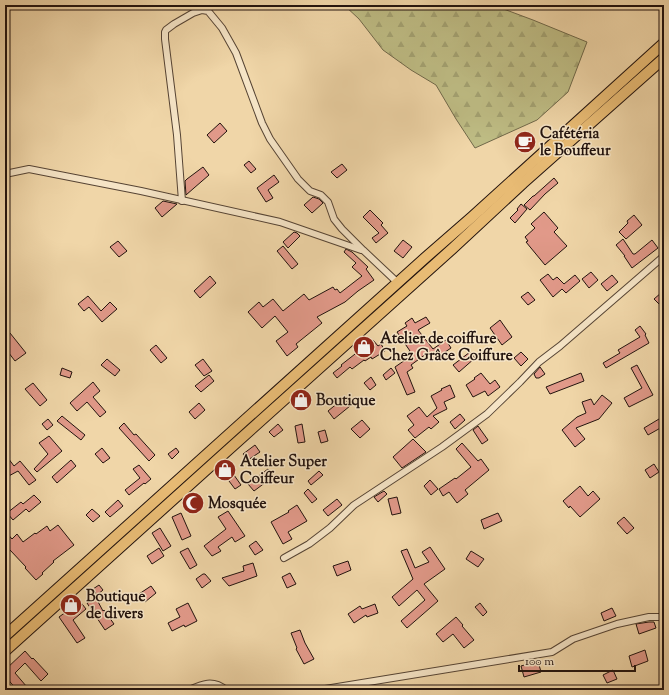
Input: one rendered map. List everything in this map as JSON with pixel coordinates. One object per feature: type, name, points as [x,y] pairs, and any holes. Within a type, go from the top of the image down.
[{"type":"main road","points":[[5,636],[472,217],[664,42]]},
{"type":"main road","points":[[5,651],[452,249],[523,183],[664,58]]},
{"type":"main road","points":[[41,604],[48,613]]},
{"type":"street","points":[[182,201],[177,135],[165,32],[174,24],[193,13],[202,10],[208,11],[222,28],[236,53],[262,123],[270,139],[298,179],[310,190],[321,195],[328,202],[334,219],[363,250],[398,283]]},
{"type":"street","points":[[5,174],[29,169],[141,191],[280,222],[363,250]]},
{"type":"street","points":[[284,558],[309,544],[330,528],[354,505],[442,448],[487,414],[540,362],[664,256]]},
{"type":"street","points":[[319,690],[552,652],[573,639],[617,624],[649,617],[664,617]]},
{"type":"street","points":[[189,690],[205,684],[216,684],[226,690]]},
{"type":"green space","points":[[344,5],[493,5],[587,42],[568,92],[537,120],[475,148],[436,85],[411,70],[383,50],[359,19]]},
{"type":"building","points":[[220,123],[227,131],[214,143],[207,135]]},
{"type":"building","points":[[249,161],[256,169],[251,173],[244,165]]},
{"type":"building","points":[[342,164],[347,170],[337,178],[331,172]]},
{"type":"building","points":[[203,167],[209,175],[186,195],[185,181]]},
{"type":"building","points":[[274,175],[279,182],[268,190],[273,198],[266,202],[257,188]]},
{"type":"building","points":[[554,178],[558,183],[530,210],[524,205],[533,196]]},
{"type":"building","points":[[313,197],[319,199],[323,203],[312,213],[304,205]]},
{"type":"building","points":[[163,201],[177,204],[162,217],[155,208]]},
{"type":"building","points":[[521,204],[527,209],[515,223],[510,218],[518,210],[517,209]]},
{"type":"building","points":[[370,210],[383,223],[381,225],[388,233],[376,243],[372,238],[379,233],[363,217]]},
{"type":"building","points":[[544,212],[558,228],[554,232],[567,246],[545,265],[526,242],[528,241],[525,237],[535,228],[531,224]]},
{"type":"building","points":[[634,215],[642,225],[626,239],[619,232],[628,223],[627,221]]},
{"type":"building","points":[[294,232],[300,236],[288,248],[283,242]]},
{"type":"building","points":[[623,239],[633,254],[652,240],[658,248],[632,268],[616,245]]},
{"type":"building","points":[[403,240],[412,247],[403,258],[394,251]]},
{"type":"building","points":[[118,241],[127,251],[119,257],[110,247]]},
{"type":"building","points":[[283,246],[298,264],[292,269],[277,251]]},
{"type":"building","points":[[346,249],[352,252],[368,267],[366,269],[374,280],[345,302],[317,317],[322,323],[296,344],[298,347],[287,356],[276,341],[288,332],[275,316],[262,328],[248,312],[259,302],[263,307],[273,299],[283,311],[304,294],[309,300],[333,287],[340,293],[362,276],[352,267],[356,263],[344,252]]},
{"type":"building","points":[[591,272],[598,280],[589,288],[582,279]]},
{"type":"building","points":[[548,274],[553,280],[557,277],[564,284],[575,275],[580,281],[566,293],[562,289],[553,297],[540,280]]},
{"type":"building","points":[[612,275],[618,282],[607,291],[601,284]]},
{"type":"building","points":[[210,276],[216,283],[200,298],[194,291]]},
{"type":"building","points":[[528,292],[535,300],[528,305],[521,297]]},
{"type":"building","points":[[661,293],[664,297],[664,309],[654,299]]},
{"type":"building","points":[[88,296],[101,311],[110,302],[117,309],[102,322],[89,307],[84,311],[78,304]]},
{"type":"building","points":[[426,317],[430,323],[418,330],[433,349],[446,340],[451,348],[432,361],[426,354],[411,365],[413,368],[407,372],[415,392],[407,395],[395,367],[408,358],[406,354],[410,351],[397,332],[407,326],[405,323],[412,318],[415,323]]},
{"type":"building","points":[[500,320],[512,337],[502,345],[490,328]]},
{"type":"building","points":[[640,326],[646,334],[645,335],[649,343],[606,368],[603,363],[620,353],[618,350],[640,337],[635,330]]},
{"type":"building","points":[[10,333],[26,353],[15,361],[5,348],[5,337]]},
{"type":"building","points":[[373,340],[378,346],[381,344],[385,351],[372,359],[371,357],[365,361],[364,360],[352,369],[350,367],[337,378],[333,373]]},
{"type":"building","points":[[156,345],[167,358],[161,363],[150,350]]},
{"type":"building","points":[[470,352],[475,358],[459,372],[453,365]]},
{"type":"building","points":[[521,352],[528,359],[521,366],[514,358]]},
{"type":"building","points":[[107,359],[120,370],[115,376],[101,365]]},
{"type":"building","points":[[203,359],[212,371],[204,376],[195,365]]},
{"type":"building","points":[[637,365],[653,395],[629,407],[624,398],[642,388],[631,368]]},
{"type":"building","points":[[540,367],[545,374],[539,378],[536,378],[534,374]]},
{"type":"building","points":[[62,368],[72,372],[70,378],[60,375]]},
{"type":"building","points":[[391,368],[395,373],[386,380],[383,375]]},
{"type":"building","points":[[481,373],[490,384],[495,380],[500,387],[488,396],[485,391],[473,397],[466,385]]},
{"type":"building","points":[[581,373],[584,381],[550,394],[546,387]]},
{"type":"building","points":[[209,375],[214,381],[201,392],[195,386]]},
{"type":"building","points":[[371,377],[376,385],[370,390],[364,383]]},
{"type":"building","points":[[93,382],[100,391],[93,397],[106,412],[100,417],[87,402],[77,411],[70,403]]},
{"type":"building","points":[[33,383],[47,400],[40,406],[25,389]]},
{"type":"building","points":[[450,385],[455,397],[444,402],[447,409],[433,416],[439,422],[431,429],[429,427],[415,438],[408,430],[414,425],[407,416],[419,407],[427,417],[437,408],[431,396]]},
{"type":"building","points":[[602,395],[612,403],[599,419],[576,428],[585,439],[575,447],[562,430],[577,417],[586,413],[582,402],[591,399],[594,405]]},
{"type":"building","points":[[344,398],[350,406],[334,419],[328,411]]},
{"type":"building","points":[[199,403],[205,410],[195,419],[189,412]]},
{"type":"building","points":[[460,414],[465,420],[455,429],[450,422]]},
{"type":"building","points":[[62,416],[85,435],[81,440],[57,421]]},
{"type":"building","points":[[664,416],[664,426],[648,435],[644,428]]},
{"type":"building","points":[[48,419],[53,425],[47,430],[42,424]]},
{"type":"building","points":[[362,420],[370,429],[360,438],[351,429]]},
{"type":"building","points":[[124,423],[155,455],[149,461],[119,428]]},
{"type":"building","points":[[278,424],[283,430],[274,437],[269,432]]},
{"type":"building","points":[[302,424],[305,442],[298,443],[295,426]]},
{"type":"building","points":[[478,426],[488,440],[482,444],[473,430]]},
{"type":"building","points":[[325,430],[328,441],[321,443],[318,432]]},
{"type":"building","points":[[49,436],[62,451],[37,472],[34,469],[48,454],[39,443]]},
{"type":"building","points":[[413,439],[426,452],[402,468],[393,457]]},
{"type":"building","points":[[462,443],[478,461],[481,459],[489,470],[465,490],[468,494],[457,503],[449,492],[443,496],[439,489],[455,478],[456,479],[471,467],[456,449]]},
{"type":"building","points":[[255,445],[260,452],[248,460],[243,454]]},
{"type":"building","points":[[102,448],[110,458],[103,463],[95,454]]},
{"type":"building","points":[[176,448],[179,452],[172,459],[168,454]]},
{"type":"building","points":[[5,454],[14,466],[20,461],[36,480],[29,485],[18,471],[5,478]]},
{"type":"building","points":[[71,460],[76,466],[57,483],[52,477]]},
{"type":"building","points":[[654,464],[659,472],[650,478],[645,470]]},
{"type":"building","points":[[139,465],[151,479],[129,495],[125,490],[140,478],[133,469]]},
{"type":"building","points":[[229,468],[241,485],[235,489],[223,473]]},
{"type":"building","points":[[268,469],[274,476],[254,491],[248,484]]},
{"type":"building","points":[[319,471],[323,475],[311,485],[308,481]]},
{"type":"building","points":[[430,480],[438,489],[431,495],[424,486]]},
{"type":"building","points":[[580,486],[588,496],[593,491],[600,499],[580,517],[563,501]]},
{"type":"building","points":[[308,489],[317,499],[312,503],[304,493]]},
{"type":"building","points":[[384,491],[387,494],[378,502],[374,497]]},
{"type":"building","points":[[34,495],[41,502],[29,512],[26,509],[13,520],[7,513],[21,502],[23,504]]},
{"type":"building","points":[[397,497],[401,513],[392,515],[388,499]]},
{"type":"building","points":[[337,499],[342,505],[328,516],[323,510]]},
{"type":"building","points":[[118,500],[123,506],[110,517],[105,512]]},
{"type":"building","points":[[297,505],[307,521],[288,532],[292,539],[283,544],[271,522],[289,512],[288,511]]},
{"type":"building","points":[[92,509],[100,516],[93,522],[86,515]]},
{"type":"building","points":[[228,511],[245,536],[235,542],[232,537],[218,547],[221,551],[212,556],[204,546],[226,529],[218,517]]},
{"type":"building","points":[[181,513],[191,536],[182,540],[172,517]]},
{"type":"building","points":[[498,513],[502,521],[484,529],[481,520]]},
{"type":"building","points":[[624,517],[634,528],[627,534],[617,523]]},
{"type":"building","points":[[58,525],[74,545],[53,561],[54,562],[36,580],[25,568],[26,567],[5,546],[5,531],[12,539],[17,534],[23,542],[47,526],[50,531]]},
{"type":"building","points":[[160,528],[171,546],[163,551],[152,533]]},
{"type":"building","points":[[256,541],[263,550],[255,555],[249,546]]},
{"type":"building","points":[[430,547],[445,569],[424,584],[438,601],[407,628],[401,621],[425,600],[417,590],[399,606],[392,597],[413,579],[401,551],[407,549],[415,568],[429,562],[422,552]]},
{"type":"building","points":[[159,548],[164,556],[152,564],[147,556]]},
{"type":"building","points":[[188,548],[197,565],[190,569],[180,552]]},
{"type":"building","points":[[471,551],[484,559],[478,567],[466,559]]},
{"type":"building","points":[[348,561],[351,570],[337,576],[333,566]]},
{"type":"building","points":[[253,563],[257,576],[229,586],[222,578],[244,571],[243,566]]},
{"type":"building","points":[[290,573],[296,584],[287,588],[282,577]]},
{"type":"building","points":[[205,574],[211,581],[202,588],[196,579]]},
{"type":"building","points":[[99,585],[103,590],[97,595],[93,589]]},
{"type":"building","points":[[151,586],[156,593],[145,602],[139,594]]},
{"type":"building","points":[[96,598],[103,611],[104,610],[114,624],[105,630],[87,603]]},
{"type":"building","points":[[79,600],[86,609],[73,620],[85,638],[77,643],[59,617]]},
{"type":"building","points":[[188,603],[197,621],[172,631],[168,623],[180,617],[176,609]]},
{"type":"building","points":[[480,603],[487,612],[483,616],[475,607]]},
{"type":"building","points":[[375,604],[378,613],[367,617],[366,615],[354,623],[348,614],[360,606],[362,609]]},
{"type":"building","points":[[612,608],[616,616],[604,621],[601,613]]},
{"type":"building","points":[[456,617],[474,640],[464,648],[453,634],[443,642],[436,634]]},
{"type":"building","points":[[654,622],[656,628],[639,634],[636,624]]},
{"type":"building","points":[[300,630],[314,659],[304,664],[296,649],[297,648],[291,633]]},
{"type":"building","points":[[645,650],[648,661],[632,667],[629,656]]},
{"type":"building","points":[[25,651],[48,674],[41,681],[25,663],[15,673],[27,687],[23,690],[17,690],[5,676],[5,670]]},
{"type":"building","points":[[538,661],[541,672],[524,677],[521,666]]},
{"type":"building","points":[[613,670],[617,679],[607,683],[603,675]]},
{"type":"place","name":"Cafétéria le Bouffeur","points":[[525,142]]},
{"type":"place","name":"Atelier de coiffure Chez Grâce Coiffure","points":[[364,347]]},
{"type":"place","name":"Boutique","points":[[301,400]]},
{"type":"place","name":"Atelier Super Coiffeur","points":[[225,470]]},
{"type":"place","name":"Mosquée","points":[[193,503]]},
{"type":"place","name":"Boutique de divers","points":[[71,605]]}]
